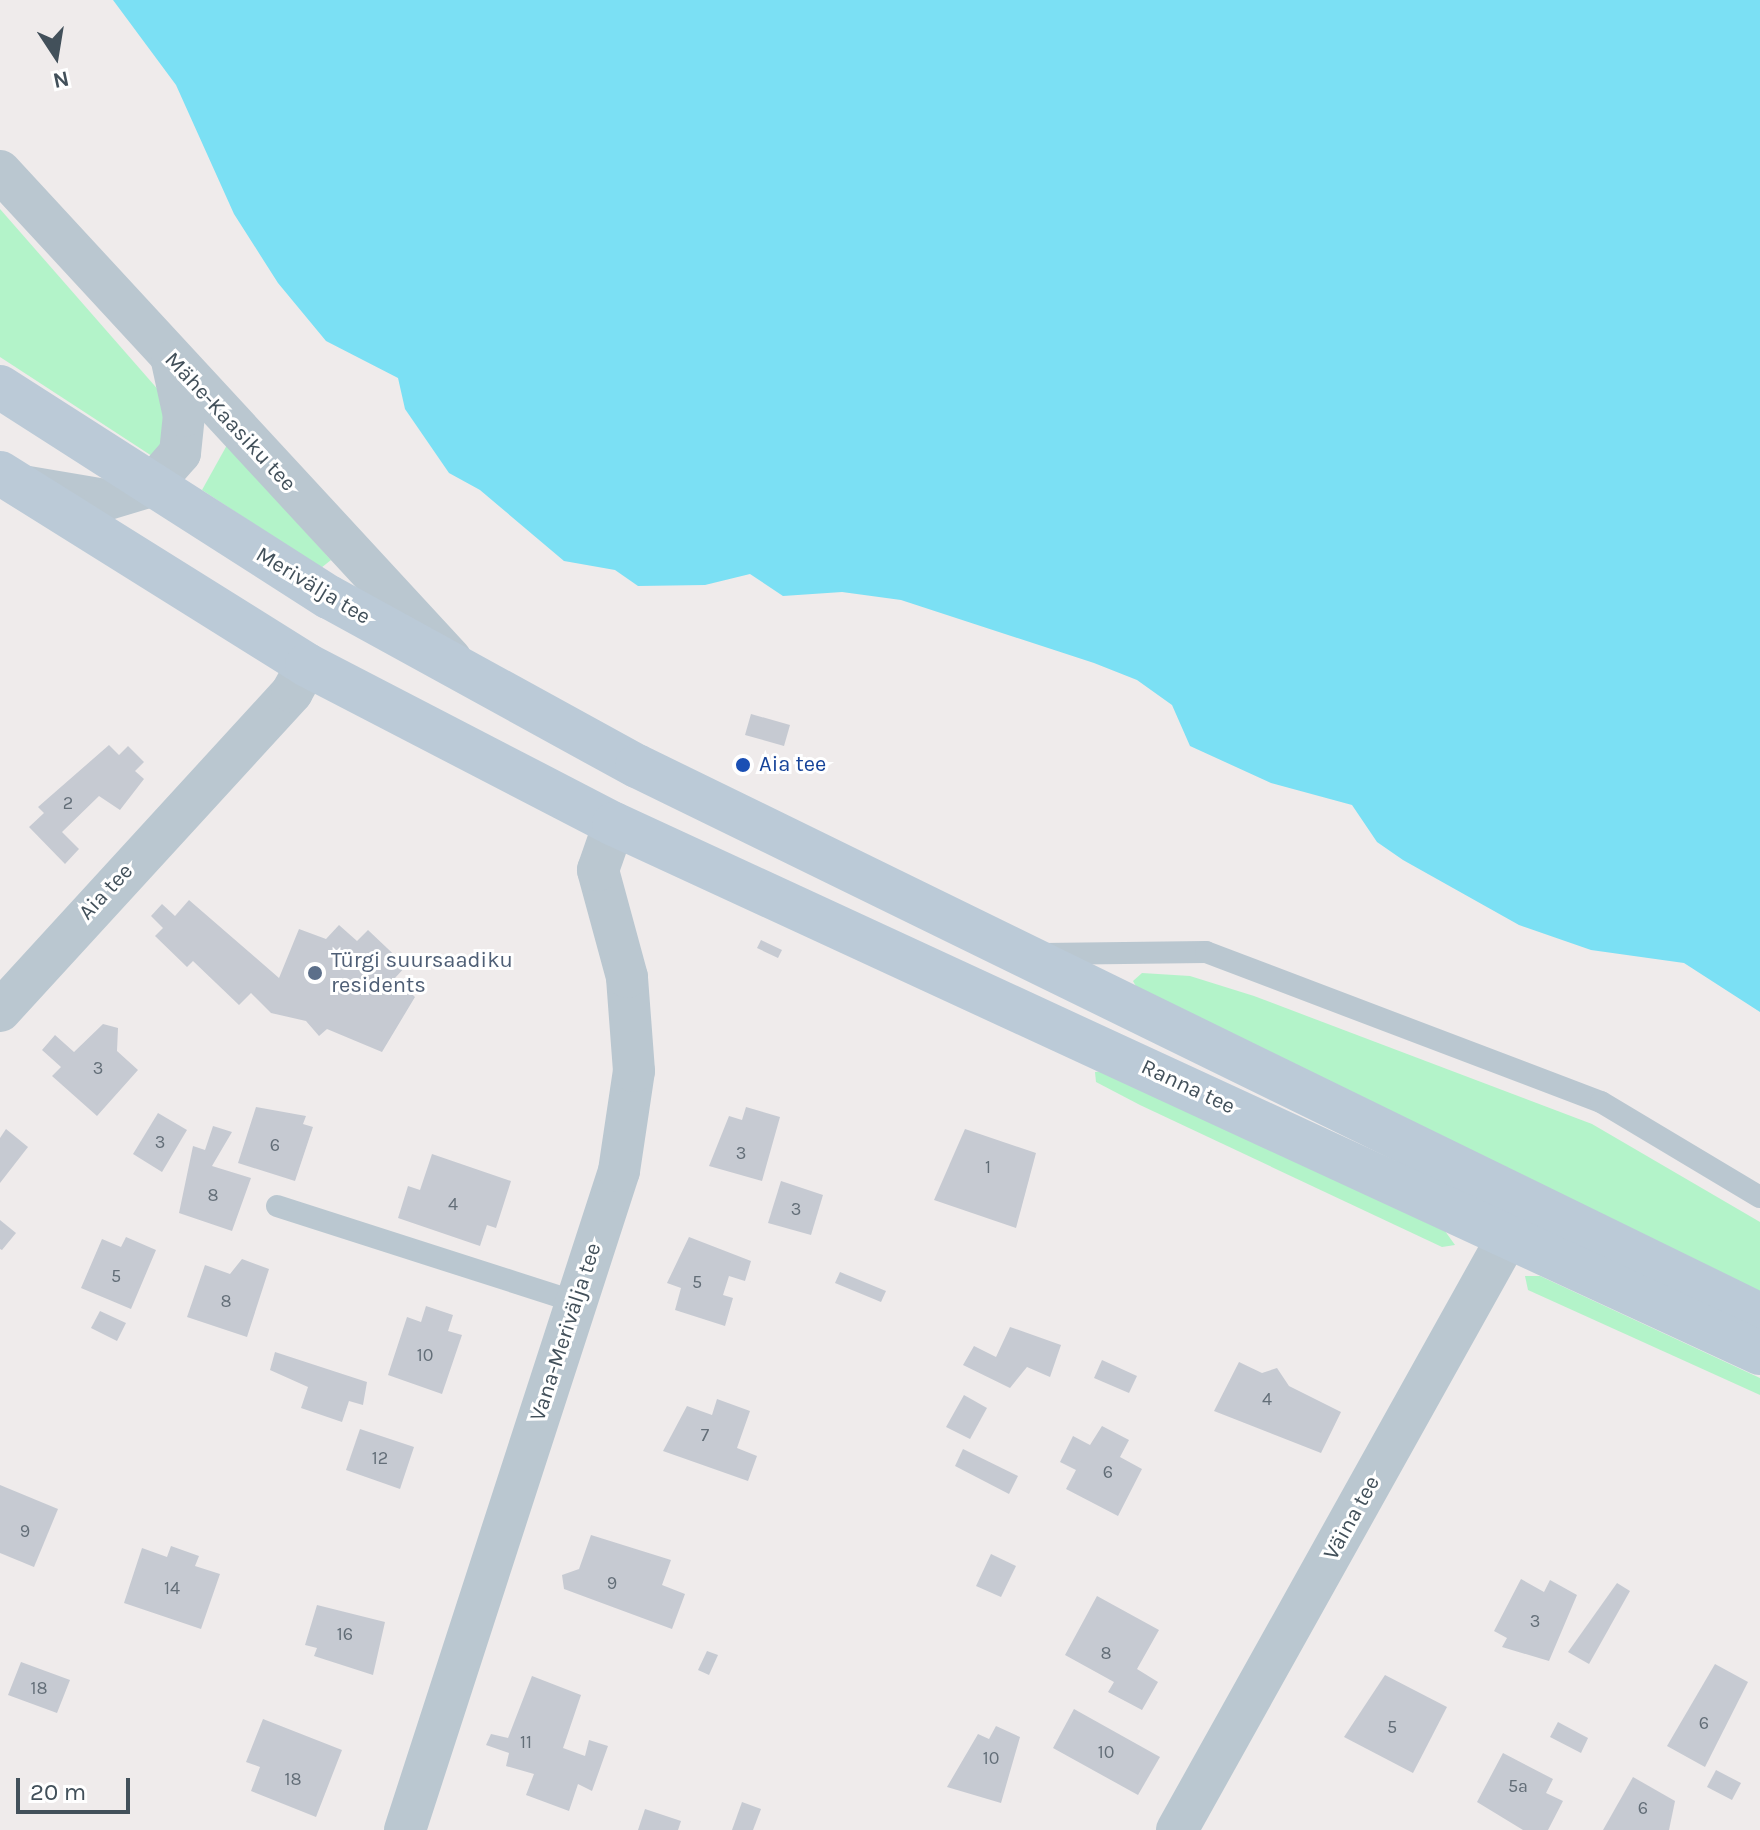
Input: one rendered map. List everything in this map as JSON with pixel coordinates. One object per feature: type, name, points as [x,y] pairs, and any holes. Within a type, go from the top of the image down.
[{"type":"main road","name":"Merivälja tee","points":[[0,387],[151,486],[462,672],[637,766]]},
{"type":"main road","points":[[9,479],[307,665],[614,824]]},
{"type":"main road","name":"Ranna tee","points":[[637,766],[1022,954],[1760,1353]]},
{"type":"main road","name":"Ranna tee","points":[[614,824],[1517,1220],[1760,1315]]},
{"type":"street","name":"Mähe-Kaasiku tee","points":[[0,171],[462,672]]},
{"type":"street","points":[[9,479],[105,500],[151,486],[180,453],[184,416],[172,361]]},
{"type":"street","name":"Aia tee","points":[[0,1011],[292,692],[307,665]]},
{"type":"street","name":"Vana-Merivälja tee","points":[[405,1830],[619,1171],[634,1071],[627,977],[598,870],[614,824]]},
{"type":"street","name":"Väina tee","points":[[1177,1830],[1517,1220]]},
{"type":"lane","points":[[1022,954],[1206,952],[1601,1102],[1760,1197]]},
{"type":"lane","points":[[277,1206],[576,1302]]},
{"type":"green space","points":[[0,209],[161,393],[168,438],[155,458],[0,357]]},
{"type":"green space","points":[[227,445],[331,560],[321,568],[202,490]]},
{"type":"green space","points":[[1142,973],[1190,976],[1254,996],[1592,1124],[1760,1222],[1760,1293],[1141,995],[1133,981]]},
{"type":"green space","points":[[1103,1071],[1445,1231],[1455,1245],[1442,1247],[1140,1105],[1096,1082],[1095,1072]]},
{"type":"green space","points":[[1525,1276],[1540,1276],[1760,1378],[1760,1395],[1528,1290]]},
{"type":"water","points":[[113,0],[1760,0],[1760,1012],[1684,963],[1591,950],[1519,925],[1403,860],[1377,842],[1352,805],[1271,783],[1190,746],[1172,705],[1137,680],[1094,663],[901,600],[842,592],[783,596],[750,574],[705,585],[638,586],[615,570],[564,561],[480,490],[449,473],[405,409],[398,378],[326,341],[278,283],[234,214],[176,85]]},
{"type":"building","points":[[751,714],[790,725],[784,746],[745,735]]},
{"type":"building","points":[[109,745],[119,755],[128,746],[144,762],[135,771],[144,779],[120,810],[99,796],[62,832],[79,849],[65,864],[29,827],[44,813],[38,807]]},
{"type":"building","points":[[189,900],[279,978],[299,929],[326,939],[339,925],[357,941],[368,930],[406,966],[395,978],[415,997],[382,1052],[327,1029],[319,1036],[306,1021],[271,1013],[251,993],[239,1005],[193,961],[187,967],[155,936],[163,928],[151,916],[162,904],[175,916]]},
{"type":"building","points":[[761,940],[782,950],[778,958],[757,948]]},
{"type":"building","points":[[103,1024],[118,1028],[117,1051],[138,1070],[97,1116],[52,1076],[61,1067],[42,1050],[55,1035],[74,1052]]},
{"type":"building","points":[[256,1107],[306,1116],[303,1124],[313,1127],[295,1181],[238,1163]]},
{"type":"building","points":[[746,1107],[780,1117],[762,1181],[709,1166],[729,1116],[742,1120]]},
{"type":"building","points":[[158,1113],[187,1130],[162,1172],[133,1154]]},
{"type":"building","points":[[213,1126],[232,1132],[212,1166],[251,1178],[232,1231],[179,1213],[193,1146],[205,1150]]},
{"type":"building","points":[[6,1129],[28,1147],[0,1183],[0,1138]]},
{"type":"building","points":[[965,1129],[1036,1153],[1016,1228],[934,1200]]},
{"type":"building","points":[[432,1154],[511,1181],[496,1228],[487,1225],[480,1246],[398,1218],[408,1186],[420,1190]]},
{"type":"building","points":[[781,1181],[823,1195],[811,1235],[768,1223]]},
{"type":"building","points":[[0,1220],[16,1233],[2,1250],[0,1249]]},
{"type":"building","points":[[126,1237],[156,1250],[131,1309],[81,1288],[102,1239],[121,1247]]},
{"type":"building","points":[[689,1237],[751,1261],[745,1281],[729,1276],[723,1295],[733,1298],[725,1326],[675,1310],[681,1288],[667,1283]]},
{"type":"building","points":[[242,1259],[269,1269],[247,1337],[187,1317],[205,1265],[230,1274]]},
{"type":"building","points":[[840,1272],[886,1291],[881,1302],[835,1283]]},
{"type":"building","points":[[426,1306],[453,1315],[448,1331],[462,1335],[442,1394],[388,1375],[407,1317],[421,1322]]},
{"type":"building","points":[[100,1311],[126,1323],[117,1341],[91,1328]]},
{"type":"building","points":[[1010,1327],[1061,1345],[1050,1377],[1027,1367],[1010,1388],[963,1365],[974,1346],[996,1357]]},
{"type":"building","points":[[275,1352],[367,1382],[363,1405],[349,1401],[342,1422],[301,1408],[308,1387],[270,1370]]},
{"type":"building","points":[[1102,1360],[1137,1376],[1129,1393],[1094,1378]]},
{"type":"building","points":[[1239,1362],[1262,1373],[1277,1368],[1289,1386],[1341,1412],[1321,1453],[1214,1411]]},
{"type":"building","points":[[964,1395],[987,1408],[970,1439],[946,1427]]},
{"type":"building","points":[[717,1399],[750,1411],[737,1448],[757,1456],[748,1481],[663,1451],[687,1406],[712,1415]]},
{"type":"building","points":[[1102,1426],[1129,1440],[1120,1457],[1142,1469],[1118,1516],[1066,1489],[1076,1470],[1060,1462],[1073,1436],[1090,1445]]},
{"type":"building","points":[[360,1429],[414,1447],[400,1489],[346,1470]]},
{"type":"building","points":[[963,1449],[1018,1476],[1009,1494],[955,1466]]},
{"type":"building","points":[[0,1485],[58,1509],[34,1567],[0,1553]]},
{"type":"building","points":[[591,1535],[671,1560],[662,1585],[685,1594],[672,1629],[564,1589],[562,1575],[579,1569]]},
{"type":"building","points":[[171,1546],[199,1556],[195,1566],[220,1574],[201,1629],[124,1603],[142,1548],[167,1557]]},
{"type":"building","points":[[991,1554],[1016,1566],[1001,1597],[976,1586]]},
{"type":"building","points":[[1521,1579],[1544,1592],[1550,1580],[1577,1595],[1549,1661],[1502,1647],[1507,1638],[1494,1631]]},
{"type":"building","points":[[1617,1583],[1630,1591],[1589,1664],[1568,1652]]},
{"type":"building","points":[[1097,1596],[1159,1630],[1137,1669],[1158,1682],[1142,1710],[1108,1692],[1114,1682],[1065,1655]]},
{"type":"building","points":[[317,1605],[385,1622],[373,1675],[314,1656],[317,1648],[305,1645]]},
{"type":"building","points":[[707,1651],[718,1655],[709,1675],[698,1670]]},
{"type":"building","points":[[21,1662],[70,1680],[57,1713],[8,1695]]},
{"type":"building","points":[[1715,1664],[1748,1682],[1705,1767],[1667,1746]]},
{"type":"building","points":[[1385,1675],[1447,1707],[1413,1773],[1344,1737]]},
{"type":"building","points":[[532,1676],[581,1695],[563,1748],[585,1756],[589,1740],[608,1746],[592,1791],[578,1784],[569,1811],[526,1795],[534,1774],[506,1766],[509,1753],[486,1745],[491,1734],[508,1738]]},
{"type":"building","points":[[1074,1709],[1160,1757],[1138,1795],[1053,1748]]},
{"type":"building","points":[[263,1719],[342,1750],[316,1817],[251,1791],[260,1767],[246,1762]]},
{"type":"building","points":[[1558,1722],[1588,1738],[1581,1753],[1550,1737]]},
{"type":"building","points":[[996,1726],[1020,1737],[1001,1803],[947,1787],[978,1734],[989,1739]]},
{"type":"building","points":[[1503,1753],[1553,1779],[1546,1793],[1563,1801],[1548,1830],[1523,1830],[1477,1802]]},
{"type":"building","points":[[1716,1770],[1741,1783],[1732,1800],[1707,1787]]},
{"type":"building","points":[[1633,1777],[1675,1801],[1669,1830],[1603,1830]]},
{"type":"building","points":[[742,1802],[761,1809],[753,1830],[732,1830]]},
{"type":"building","points":[[645,1809],[681,1821],[678,1830],[638,1830]]},
{"type":"place","name":"Aia tee","points":[[743,765]]},
{"type":"place","name":"Türgi suursaadiku residents","points":[[315,973]]}]
